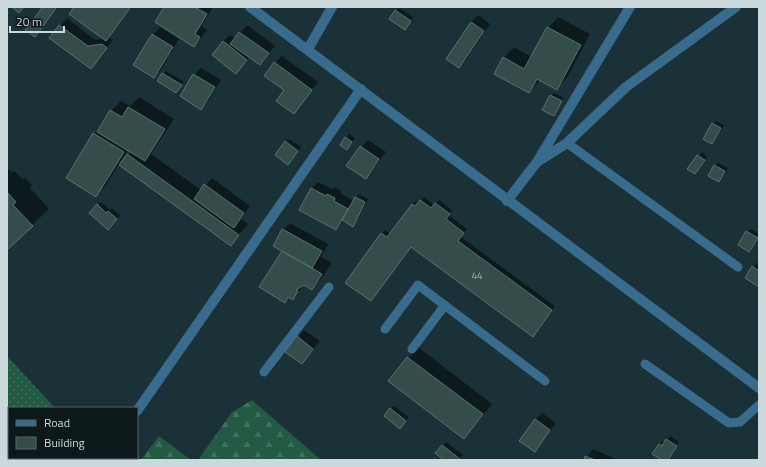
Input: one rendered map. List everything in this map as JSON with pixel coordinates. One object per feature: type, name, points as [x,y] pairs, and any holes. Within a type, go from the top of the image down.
[{"type":"street","points":[[250,7],[427,138],[507,201],[759,388]]},
{"type":"street","points":[[308,49],[332,7]]},
{"type":"street","points":[[507,201],[537,162],[630,7]]},
{"type":"street","points":[[537,162],[567,143],[626,87],[736,7]]},
{"type":"street","points":[[138,410],[361,89]]},
{"type":"lane","points":[[567,143],[738,267]]},
{"type":"lane","points":[[384,329],[418,284],[545,381]]},
{"type":"lane","points":[[264,372],[329,287]]},
{"type":"lane","points":[[412,349],[445,305]]},
{"type":"lane","points":[[645,364],[729,423],[740,422],[759,405]]},
{"type":"green space","points":[[7,356],[54,407],[8,407],[8,459],[82,460],[7,460]]},
{"type":"green space","points":[[252,400],[321,460],[198,460],[232,412]]},
{"type":"green space","points":[[159,436],[191,460],[141,460]]},
{"type":"building","points":[[12,7],[24,7],[19,13]]},
{"type":"building","points":[[43,7],[57,7],[35,37],[25,30]]},
{"type":"building","points":[[74,7],[131,7],[106,41],[69,14]]},
{"type":"building","points":[[164,7],[195,7],[207,14],[195,34],[200,37],[194,47],[155,22]]},
{"type":"building","points":[[395,10],[411,21],[405,30],[389,19]]},
{"type":"building","points":[[471,22],[484,31],[459,68],[446,59]]},
{"type":"building","points":[[59,25],[88,46],[102,44],[107,48],[91,69],[49,38]]},
{"type":"building","points":[[547,27],[581,45],[557,90],[537,79],[529,93],[494,74],[503,57],[524,69]]},
{"type":"building","points":[[239,32],[269,53],[260,65],[230,44]]},
{"type":"building","points":[[152,34],[173,47],[154,78],[133,65]]},
{"type":"building","points":[[223,41],[247,60],[236,74],[212,55]]},
{"type":"building","points":[[274,62],[312,90],[294,114],[276,101],[284,90],[264,76]]},
{"type":"building","points":[[162,73],[182,85],[176,93],[157,81]]},
{"type":"building","points":[[193,74],[215,87],[201,110],[180,96]]},
{"type":"building","points":[[550,95],[562,101],[554,116],[542,110]]},
{"type":"building","points":[[128,107],[165,129],[145,161],[97,132],[110,110],[122,117]]},
{"type":"building","points":[[712,123],[721,128],[712,144],[703,139]]},
{"type":"building","points":[[93,133],[124,152],[96,197],[66,178]]},
{"type":"building","points":[[345,137],[352,142],[347,150],[340,145]]},
{"type":"building","points":[[285,141],[298,151],[288,165],[275,155]]},
{"type":"building","points":[[360,146],[379,159],[366,179],[346,166]]},
{"type":"building","points":[[127,154],[239,235],[231,246],[119,165]]},
{"type":"building","points":[[697,155],[705,160],[695,174],[687,169]]},
{"type":"building","points":[[714,165],[725,171],[719,182],[708,176]]},
{"type":"building","points":[[204,184],[244,213],[234,228],[194,199]]},
{"type":"building","points":[[311,188],[326,196],[327,194],[335,198],[334,201],[348,209],[336,230],[299,210]]},
{"type":"building","points":[[8,193],[16,202],[13,205],[33,226],[7,250]]},
{"type":"building","points":[[355,197],[365,202],[353,227],[342,220]]},
{"type":"building","points":[[420,200],[431,208],[435,203],[450,214],[446,219],[464,233],[458,241],[552,310],[533,337],[411,247],[371,301],[345,283],[381,233],[387,237],[412,204],[415,206]]},
{"type":"building","points":[[97,204],[106,213],[108,211],[117,219],[108,230],[89,213]]},
{"type":"building","points":[[282,229],[322,251],[312,268],[273,246]]},
{"type":"building","points":[[746,231],[758,238],[749,252],[738,245]]},
{"type":"building","points":[[282,251],[322,274],[312,290],[304,285],[296,290],[298,291],[293,300],[288,297],[285,303],[259,287]]},
{"type":"building","points":[[752,266],[759,271],[759,287],[745,278]]},
{"type":"building","points":[[297,336],[313,349],[302,364],[285,352]]},
{"type":"building","points":[[407,357],[483,414],[464,439],[388,381]]},
{"type":"building","points":[[390,408],[406,421],[400,429],[384,416]]},
{"type":"building","points":[[535,419],[550,430],[535,452],[519,441]]},
{"type":"building","points":[[666,439],[677,446],[668,460],[662,460],[652,454],[659,444],[662,446]]},
{"type":"building","points":[[442,445],[460,459],[444,460],[435,453]]},
{"type":"building","points":[[585,456],[595,460],[584,460]]}]
